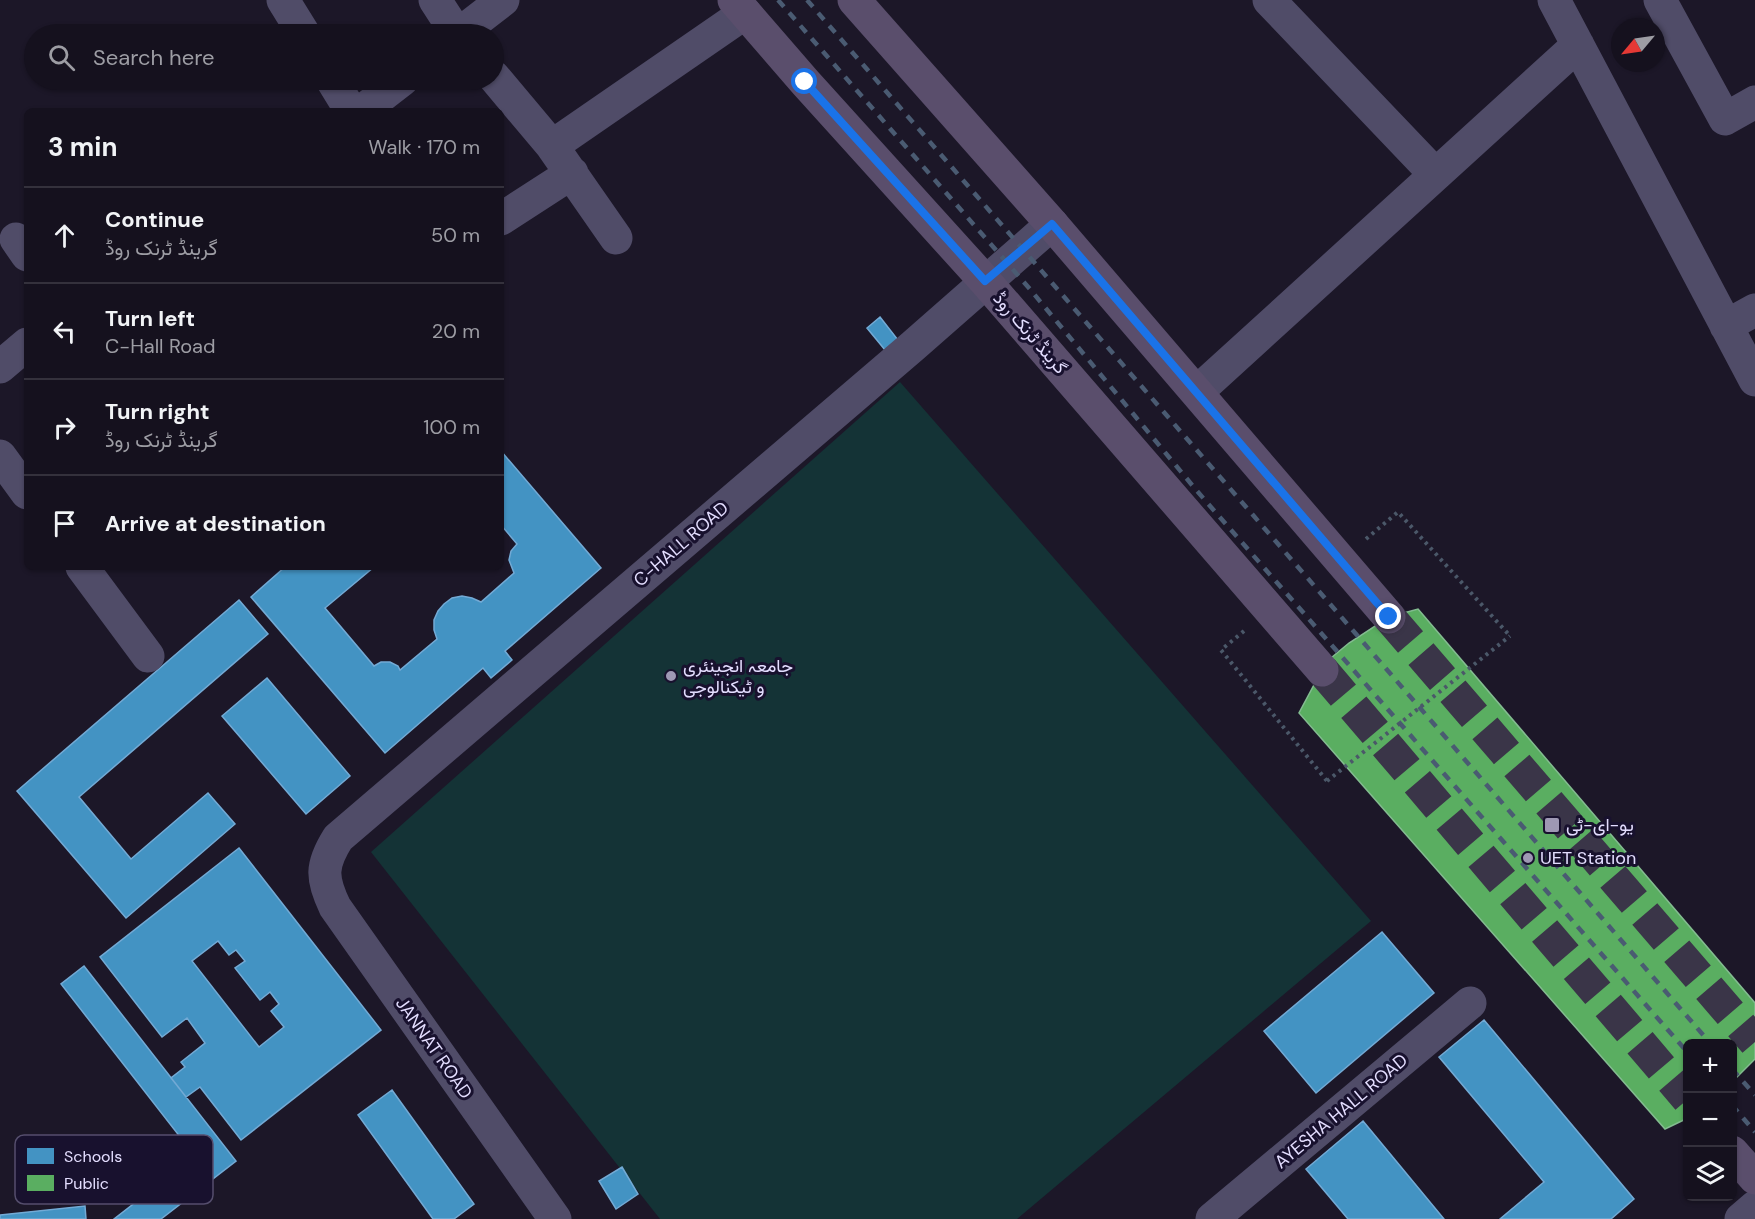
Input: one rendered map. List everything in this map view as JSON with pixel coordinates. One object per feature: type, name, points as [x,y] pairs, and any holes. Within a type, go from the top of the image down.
[{"type":"main road","points":[[858,1],[1389,617]]},
{"type":"main road","name":"گرینڈ ٹرنک روڈ","points":[[739,7],[985,281],[1322,670]]},
{"type":"main road","points":[[1737,1158],[1755,1178]]},
{"type":"street","points":[[283,0],[298,24]]},
{"type":"street","points":[[435,0],[451,24]]},
{"type":"street","points":[[471,24],[503,0]]},
{"type":"street","points":[[1269,0],[1435,174]]},
{"type":"street","points":[[1554,0],[1755,380]]},
{"type":"street","points":[[1660,0],[1725,119],[1755,102]]},
{"type":"street","points":[[552,146],[739,7]]},
{"type":"street","points":[[1197,392],[1578,45]]},
{"type":"street","points":[[504,89],[552,146],[616,238]]},
{"type":"street","points":[[338,90],[349,108]]},
{"type":"street","points":[[366,108],[389,90]]},
{"type":"street","points":[[504,217],[572,173]]},
{"type":"street","name":"C-HALL ROAD","points":[[324,873],[328,855],[338,838],[913,346],[1052,224]]},
{"type":"street","points":[[1726,326],[1755,310]]},
{"type":"street","points":[[0,367],[24,347]]},
{"type":"street","points":[[0,456],[24,489]]},
{"type":"street","points":[[84,570],[148,656]]},
{"type":"street","name":"JANNAT ROAD","points":[[324,873],[326,889],[335,907],[555,1219]]},
{"type":"street","name":"AYESHA HALL ROAD","points":[[1212,1219],[1470,1003]]},
{"type":"street","points":[[1740,1219],[1755,1207]]},
{"type":"path","points":[[1270,608],[1221,650],[1327,781],[1510,636],[1398,512],[1340,560]]},
{"type":"green space","points":[[900,382],[1371,921],[1017,1219],[660,1219],[371,852]]},
{"type":"building: Schools","points":[[880,317],[898,340],[885,350],[867,328]]},
{"type":"building: Schools","points":[[504,455],[601,568],[505,651],[512,660],[491,678],[483,668],[385,753],[251,597],[282,570],[370,570],[325,608],[374,666],[381,662],[390,662],[398,666],[400,670],[437,639],[434,620],[444,604],[452,598],[462,596],[481,602],[514,573],[509,560],[511,551],[517,544],[504,529]]},
{"type":"building: Schools","points":[[239,600],[268,634],[79,797],[131,859],[208,793],[235,824],[126,918],[17,791]]},
{"type":"building: Schools","points":[[267,678],[350,776],[306,814],[222,716]]},
{"type":"building: Schools","points":[[239,848],[381,1030],[241,1140],[200,1087],[186,1097],[171,1078],[185,1067],[181,1062],[205,1043],[187,1018],[162,1037],[100,957]],"holes":[[[218,941],[229,955],[236,950],[245,961],[235,968],[260,1000],[270,992],[279,1004],[271,1011],[284,1027],[259,1047],[192,961]]]},
{"type":"building: Schools","points":[[1382,932],[1434,993],[1316,1093],[1264,1031]]},
{"type":"building: Schools","points":[[84,966],[236,1161],[213,1179],[213,1135],[179,1135],[61,984]]},
{"type":"building: Schools","points":[[1484,1020],[1634,1199],[1611,1219],[1500,1219],[1544,1182],[1439,1057]]},
{"type":"building: Schools","points":[[392,1090],[474,1204],[454,1219],[433,1219],[358,1115]]},
{"type":"building: Schools","points":[[1363,1121],[1444,1219],[1348,1219],[1306,1169]]},
{"type":"building: Schools","points":[[622,1167],[638,1194],[616,1209],[599,1181]]},
{"type":"building: Schools","points":[[133,1204],[180,1204],[161,1219],[114,1219]]},
{"type":"building: Schools","points":[[85,1206],[86,1219],[0,1219],[0,1215]]},
{"type":"building: Public","name":"UET Station","points":[[1418,609],[1755,1003],[1755,1059],[1737,1077],[1737,1039],[1683,1039],[1683,1120],[1665,1129],[1299,713],[1331,658],[1349,643],[1389,617]]},
{"type":"tunnel","points":[[1389,617],[1755,1042]]},
{"type":"tunnel","points":[[1322,670],[1683,1093]]},
{"type":"railway","points":[[778,0],[1029,288],[1197,491],[1683,1047]]},
{"type":"railway","points":[[807,0],[1707,1039]]},
{"type":"railway","points":[[1737,1075],[1755,1095]]},
{"type":"railway","points":[[1737,1111],[1755,1132]]},
{"type":"place","name":"جامعہ انجینئری و ٹیکنالوجی","points":[[671,676]]},
{"type":"place","name":"یو-ای-ٹی","points":[[1552,825]]},
{"type":"place","name":"UET Station","points":[[1528,858]]},
{"type":"route","points":[[805,82],[985,281],[1052,224],[1389,617]]}]
